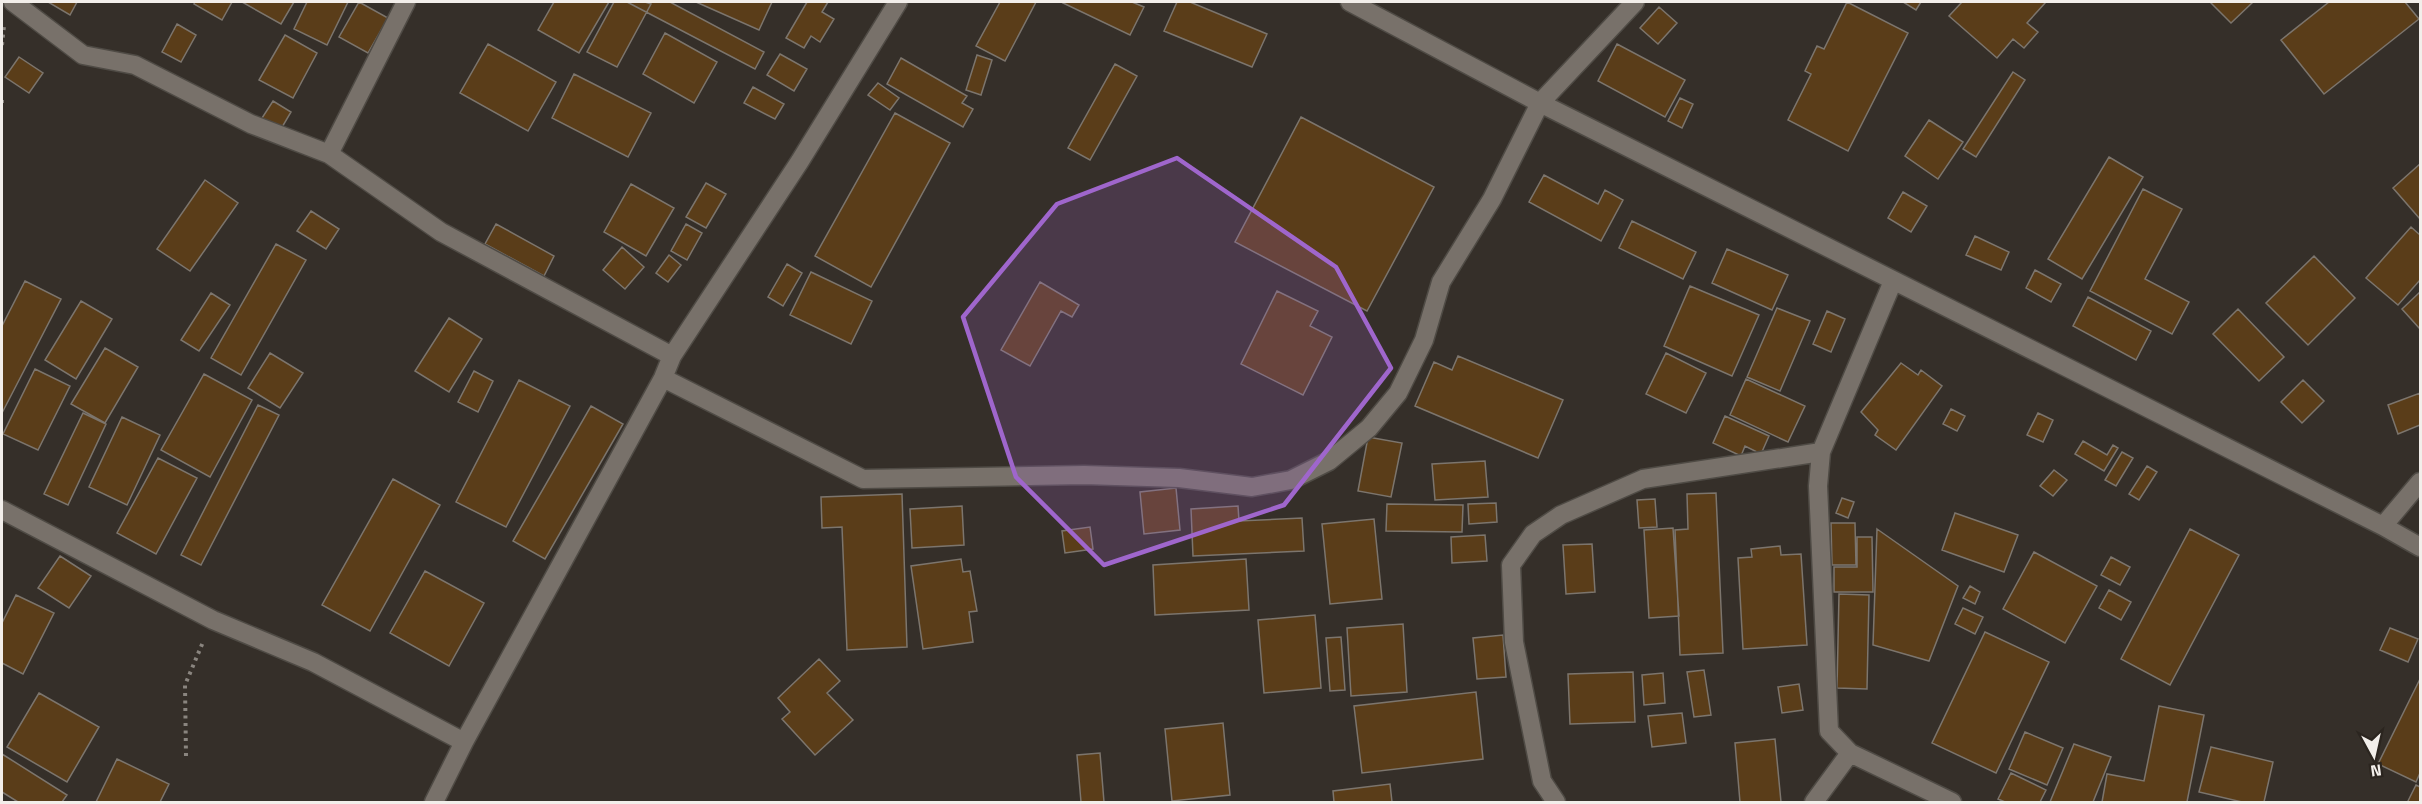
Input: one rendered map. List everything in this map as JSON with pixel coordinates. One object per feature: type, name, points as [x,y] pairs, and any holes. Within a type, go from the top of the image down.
[{"type":"street","points":[[13,2],[83,55],[135,65],[251,124],[329,154],[441,232],[672,356]]},
{"type":"street","points":[[329,154],[406,2]]},
{"type":"street","points":[[434,802],[464,742],[663,378],[672,356],[800,161],[898,2]]},
{"type":"street","points":[[663,378],[863,479],[1084,475],[1179,478],[1252,487],[1291,480],[1329,461],[1369,428],[1398,393],[1424,340],[1441,282],[1491,199],[1540,103],[1635,2]]},
{"type":"street","points":[[1359,4],[1540,103],[2421,547]]},
{"type":"street","points":[[1893,281],[1821,452],[1818,486],[1829,731],[1850,753],[1952,802]]},
{"type":"street","points":[[1556,802],[1542,782],[1514,642],[1511,565],[1533,534],[1561,514],[1643,478],[1821,452]]},
{"type":"street","points":[[2383,526],[2421,482]]},
{"type":"street","points":[[2,510],[213,620],[313,662],[464,742]]},
{"type":"street","points":[[1814,802],[1850,753]]},
{"type":"path","points":[[186,756],[185,685],[213,620]]},
{"type":"highlighted area","points":[[1177,158],[1336,267],[1391,368],[1284,505],[1104,565],[1016,477],[963,317],[1057,204]]},
{"type":"building","points":[[48,2],[77,2],[70,15]]},
{"type":"building","points":[[195,2],[232,2],[222,20],[194,4]]},
{"type":"building","points":[[242,2],[294,2],[281,24]]},
{"type":"building","points":[[307,2],[348,2],[327,45],[294,29]]},
{"type":"building","points":[[359,2],[388,18],[368,53],[339,37]]},
{"type":"building","points":[[554,2],[609,2],[579,53],[538,30]]},
{"type":"building","points":[[614,2],[651,4],[617,67],[587,52]]},
{"type":"building","points":[[627,2],[670,2],[764,52],[755,69]]},
{"type":"building","points":[[696,2],[772,2],[759,30]]},
{"type":"building","points":[[807,2],[828,2],[822,12],[834,19],[820,42],[811,36],[804,48],[786,38]]},
{"type":"building","points":[[1000,2],[1036,2],[1005,61],[976,46]]},
{"type":"building","points":[[1064,2],[1132,2],[1144,7],[1130,35]]},
{"type":"building","points":[[1177,2],[1190,2],[1267,34],[1252,67],[1164,31]]},
{"type":"building","points":[[1847,2],[1908,33],[1848,151],[1788,120],[1811,74],[1805,71],[1817,46],[1824,49]]},
{"type":"building","points":[[1903,2],[1921,2],[1916,10]]},
{"type":"building","points":[[1962,2],[2046,2],[2027,23],[2038,32],[2024,48],[2013,39],[1997,58],[1949,16]]},
{"type":"building","points":[[2210,2],[2253,2],[2231,23]]},
{"type":"building","points":[[2329,2],[2405,2],[2419,19],[2324,94],[2281,40]]},
{"type":"building","points":[[1659,7],[1677,23],[1658,44],[1640,28]]},
{"type":"building","points":[[177,24],[196,35],[181,62],[162,52]]},
{"type":"building","points":[[665,33],[717,62],[694,103],[643,74]]},
{"type":"building","points":[[285,35],[317,53],[293,98],[259,80]]},
{"type":"building","points":[[488,44],[556,82],[528,131],[460,93]]},
{"type":"building","points":[[1617,44],[1685,80],[1665,117],[1598,81]]},
{"type":"building","points":[[780,54],[807,69],[794,91],[767,75]]},
{"type":"building","points":[[977,55],[992,60],[981,95],[966,90]]},
{"type":"building","points":[[19,57],[43,73],[29,93],[5,77]]},
{"type":"building","points":[[901,58],[967,96],[962,103],[973,109],[963,127],[887,84]]},
{"type":"building","points":[[1115,64],[1137,76],[1090,160],[1068,148]]},
{"type":"building","points":[[2013,72],[2025,80],[1976,157],[1963,149]]},
{"type":"building","points":[[574,74],[651,113],[628,157],[552,118]]},
{"type":"building","points":[[878,83],[899,98],[890,110],[868,95]]},
{"type":"building","points":[[753,87],[784,104],[775,119],[744,103]]},
{"type":"building","points":[[1680,98],[1693,104],[1682,128],[1668,121]]},
{"type":"building","points":[[273,101],[291,112],[281,129],[262,118]]},
{"type":"building","points":[[895,113],[950,143],[871,287],[815,256]]},
{"type":"building","points":[[1301,117],[1434,187],[1367,311],[1235,242]]},
{"type":"building","points":[[1929,120],[1963,142],[1938,179],[1905,156]]},
{"type":"building","points":[[2109,157],[2143,177],[2082,279],[2048,259]]},
{"type":"building","points":[[2420,164],[2420,219],[2393,188]]},
{"type":"building","points":[[1544,175],[1598,204],[1605,190],[1623,200],[1601,241],[1529,202]]},
{"type":"building","points":[[205,180],[238,203],[190,271],[157,249]]},
{"type":"building","points":[[706,183],[726,194],[706,228],[686,217]]},
{"type":"building","points":[[631,184],[674,208],[646,256],[604,232]]},
{"type":"building","points":[[2143,189],[2182,209],[2145,279],[2189,302],[2172,334],[2090,291]]},
{"type":"building","points":[[1903,192],[1927,206],[1911,232],[1888,218]]},
{"type":"building","points":[[311,211],[339,229],[326,249],[297,231]]},
{"type":"building","points":[[1632,221],[1696,252],[1683,279],[1619,248]]},
{"type":"building","points":[[496,224],[554,256],[544,276],[485,244]]},
{"type":"building","points":[[686,224],[702,233],[687,260],[671,251]]},
{"type":"building","points":[[2411,227],[2420,235],[2420,280],[2398,305],[2366,278]]},
{"type":"building","points":[[1975,236],[2009,252],[2001,270],[1966,255]]},
{"type":"building","points":[[276,244],[306,260],[241,375],[211,358]]},
{"type":"building","points":[[622,247],[644,267],[625,289],[603,270]]},
{"type":"building","points":[[1727,249],[1788,275],[1772,310],[1712,283]]},
{"type":"building","points":[[669,255],[681,265],[668,282],[656,273]]},
{"type":"building","points":[[2314,256],[2355,298],[2308,345],[2266,303]]},
{"type":"building","points":[[787,264],[802,273],[783,306],[768,297]]},
{"type":"building","points":[[2035,270],[2061,284],[2051,302],[2026,288]]},
{"type":"building","points":[[811,272],[872,301],[851,344],[790,315]]},
{"type":"building","points":[[25,281],[61,299],[2,413],[2,326]]},
{"type":"building","points":[[1040,282],[1079,305],[1072,317],[1061,311],[1030,366],[1001,350]]},
{"type":"building","points":[[1690,286],[1759,315],[1732,376],[1664,346]]},
{"type":"building","points":[[1277,291],[1318,311],[1310,326],[1332,337],[1303,395],[1241,364]]},
{"type":"building","points":[[2420,292],[2420,329],[2402,309]]},
{"type":"building","points":[[211,293],[230,305],[199,351],[181,340]]},
{"type":"building","points":[[2088,297],[2151,331],[2136,360],[2073,326]]},
{"type":"building","points":[[81,301],[112,319],[76,379],[45,360]]},
{"type":"building","points":[[1777,308],[1810,321],[1780,391],[1747,377]]},
{"type":"building","points":[[2238,309],[2284,357],[2259,381],[2213,334]]},
{"type":"building","points":[[1827,311],[1845,319],[1831,352],[1813,344]]},
{"type":"building","points":[[449,318],[482,339],[449,392],[415,371]]},
{"type":"building","points":[[105,348],[138,367],[105,423],[71,404]]},
{"type":"building","points":[[270,353],[303,373],[280,408],[248,388]]},
{"type":"building","points":[[1666,353],[1706,373],[1686,413],[1646,394]]},
{"type":"building","points":[[1458,356],[1563,400],[1538,458],[1415,406],[1434,362],[1452,370]]},
{"type":"building","points":[[1901,363],[1918,375],[1921,370],[1942,386],[1896,450],[1875,435],[1878,430],[1861,412]]},
{"type":"building","points":[[35,369],[70,386],[38,450],[3,434]]},
{"type":"building","points":[[474,371],[493,381],[478,412],[458,402]]},
{"type":"building","points":[[204,374],[252,400],[210,477],[161,450]]},
{"type":"building","points":[[1746,379],[1805,406],[1788,442],[1730,415]]},
{"type":"building","points":[[519,380],[570,406],[506,527],[456,502]]},
{"type":"building","points":[[2303,380],[2324,401],[2302,423],[2281,402]]},
{"type":"building","points":[[2420,393],[2420,425],[2398,434],[2388,405]]},
{"type":"building","points":[[258,405],[279,415],[201,565],[181,555]]},
{"type":"building","points":[[591,406],[623,424],[545,559],[513,541]]},
{"type":"building","points":[[1951,409],[1965,416],[1957,431],[1943,424]]},
{"type":"building","points":[[83,413],[106,424],[68,505],[44,494]]},
{"type":"building","points":[[2038,413],[2053,420],[2043,442],[2027,435]]},
{"type":"building","points":[[1725,416],[1769,436],[1761,454],[1745,446],[1741,456],[1713,443]]},
{"type":"building","points":[[122,417],[160,435],[127,505],[89,487]]},
{"type":"building","points":[[1368,437],[1402,443],[1391,497],[1358,491]]},
{"type":"building","points":[[2083,441],[2107,455],[2113,445],[2118,448],[2104,471],[2075,454]]},
{"type":"building","points":[[2122,452],[2133,458],[2116,486],[2105,480]]},
{"type":"building","points":[[158,458],[197,478],[156,554],[117,533]]},
{"type":"building","points":[[1485,461],[1488,497],[1435,500],[1432,464]]},
{"type":"building","points":[[2147,466],[2157,472],[2139,500],[2129,494]]},
{"type":"building","points":[[2054,470],[2067,480],[2053,496],[2040,486]]},
{"type":"building","points":[[393,479],[440,505],[370,631],[322,605]]},
{"type":"building","points":[[1176,488],[1180,530],[1144,534],[1140,492]]},
{"type":"building","points":[[1716,493],[1723,653],[1680,655],[1675,530],[1688,529],[1687,494]]},
{"type":"building","points":[[902,494],[907,647],[847,650],[842,527],[822,528],[821,497]]},
{"type":"building","points":[[1842,498],[1854,502],[1848,518],[1836,513]]},
{"type":"building","points":[[1655,499],[1657,527],[1639,528],[1637,500]]},
{"type":"building","points":[[1496,503],[1497,522],[1469,524],[1468,504]]},
{"type":"building","points":[[1387,504],[1463,505],[1462,532],[1386,531]]},
{"type":"building","points":[[962,506],[964,545],[912,548],[910,509]]},
{"type":"building","points":[[1238,506],[1239,521],[1302,518],[1304,551],[1193,556],[1191,509]]},
{"type":"building","points":[[1955,513],[2018,535],[2004,572],[1942,550]]},
{"type":"building","points":[[1374,519],[1382,599],[1330,604],[1322,524]]},
{"type":"building","points":[[1831,523],[1855,523],[1856,565],[1832,565]]},
{"type":"building","points":[[1090,527],[1093,549],[1065,553],[1062,531]]},
{"type":"building","points":[[1673,528],[1679,616],[1649,618],[1644,530]]},
{"type":"building","points":[[1877,529],[1958,586],[1929,661],[1873,645]]},
{"type":"building","points":[[2190,529],[2239,555],[2170,685],[2121,659]]},
{"type":"building","points":[[1485,535],[1487,561],[1452,563],[1451,537]]},
{"type":"building","points":[[1857,537],[1872,537],[1873,592],[1834,592],[1834,567],[1857,567]]},
{"type":"building","points":[[1592,544],[1595,592],[1566,594],[1563,545]]},
{"type":"building","points":[[1780,546],[1781,555],[1801,554],[1807,645],[1743,649],[1738,558],[1752,557],[1751,549]]},
{"type":"building","points":[[2034,552],[2097,586],[2065,643],[2003,609]]},
{"type":"building","points":[[60,556],[91,576],[69,608],[38,588]]},
{"type":"building","points":[[2111,557],[2130,567],[2120,585],[2101,575]]},
{"type":"building","points":[[961,559],[963,572],[970,571],[977,611],[969,612],[973,642],[923,649],[911,566]]},
{"type":"building","points":[[1246,559],[1249,610],[1155,615],[1153,565]]},
{"type":"building","points":[[425,571],[484,603],[449,666],[390,633]]},
{"type":"building","points":[[1970,586],[1980,592],[1975,604],[1963,598]]},
{"type":"building","points":[[2109,590],[2131,602],[2121,620],[2099,608]]},
{"type":"building","points":[[1839,594],[1869,595],[1867,689],[1837,688]]},
{"type":"building","points":[[16,595],[54,613],[23,674],[2,663],[2,623]]},
{"type":"building","points":[[1963,608],[1983,617],[1975,634],[1955,624]]},
{"type":"building","points":[[1315,615],[1321,688],[1264,693],[1258,620]]},
{"type":"building","points":[[1403,624],[1407,692],[1351,696],[1347,628]]},
{"type":"building","points":[[2390,628],[2418,639],[2408,662],[2380,650]]},
{"type":"building","points":[[1985,632],[2049,662],[1996,773],[1932,743]]},
{"type":"building","points":[[1503,635],[1506,677],[1477,679],[1473,638]]},
{"type":"building","points":[[1341,637],[1345,690],[1330,691],[1326,638]]},
{"type":"building","points":[[819,659],[840,681],[827,693],[853,720],[815,755],[782,719],[790,712],[778,698]]},
{"type":"building","points":[[1704,670],[1711,715],[1694,717],[1687,672]]},
{"type":"building","points":[[1633,672],[1635,722],[1570,724],[1568,674]]},
{"type":"building","points":[[1663,673],[1665,703],[1644,705],[1642,675]]},
{"type":"building","points":[[2420,679],[2420,773],[2416,782],[2378,764]]},
{"type":"building","points":[[1799,684],[1803,710],[1782,713],[1778,687]]},
{"type":"building","points":[[1476,692],[1483,759],[1362,773],[1354,706]]},
{"type":"building","points":[[39,693],[99,727],[67,782],[7,747]]},
{"type":"building","points":[[2159,706],[2204,715],[2187,802],[2102,802],[2107,774],[2144,781]]},
{"type":"building","points":[[1682,713],[1686,743],[1652,747],[1648,716]]},
{"type":"building","points":[[1223,723],[1230,795],[1172,801],[1165,729]]},
{"type":"building","points":[[2025,732],[2063,748],[2047,785],[2009,769]]},
{"type":"building","points":[[1775,739],[1781,802],[1740,802],[1735,743]]},
{"type":"building","points":[[2074,744],[2111,757],[2093,802],[2050,802]]},
{"type":"building","points":[[2211,747],[2273,762],[2264,802],[2242,802],[2199,792]]},
{"type":"building","points":[[1100,753],[1104,802],[1081,802],[1077,755]]},
{"type":"building","points":[[2,754],[67,795],[62,802],[18,802],[2,792]]},
{"type":"building","points":[[117,759],[169,784],[160,802],[96,802]]},
{"type":"building","points":[[2011,773],[2046,790],[2040,802],[2005,802],[1998,799]]},
{"type":"building","points":[[1390,784],[1392,802],[1334,802],[1333,791]]},
{"type":"building","points":[[2416,785],[2420,787],[2420,802],[2408,801]]}]
